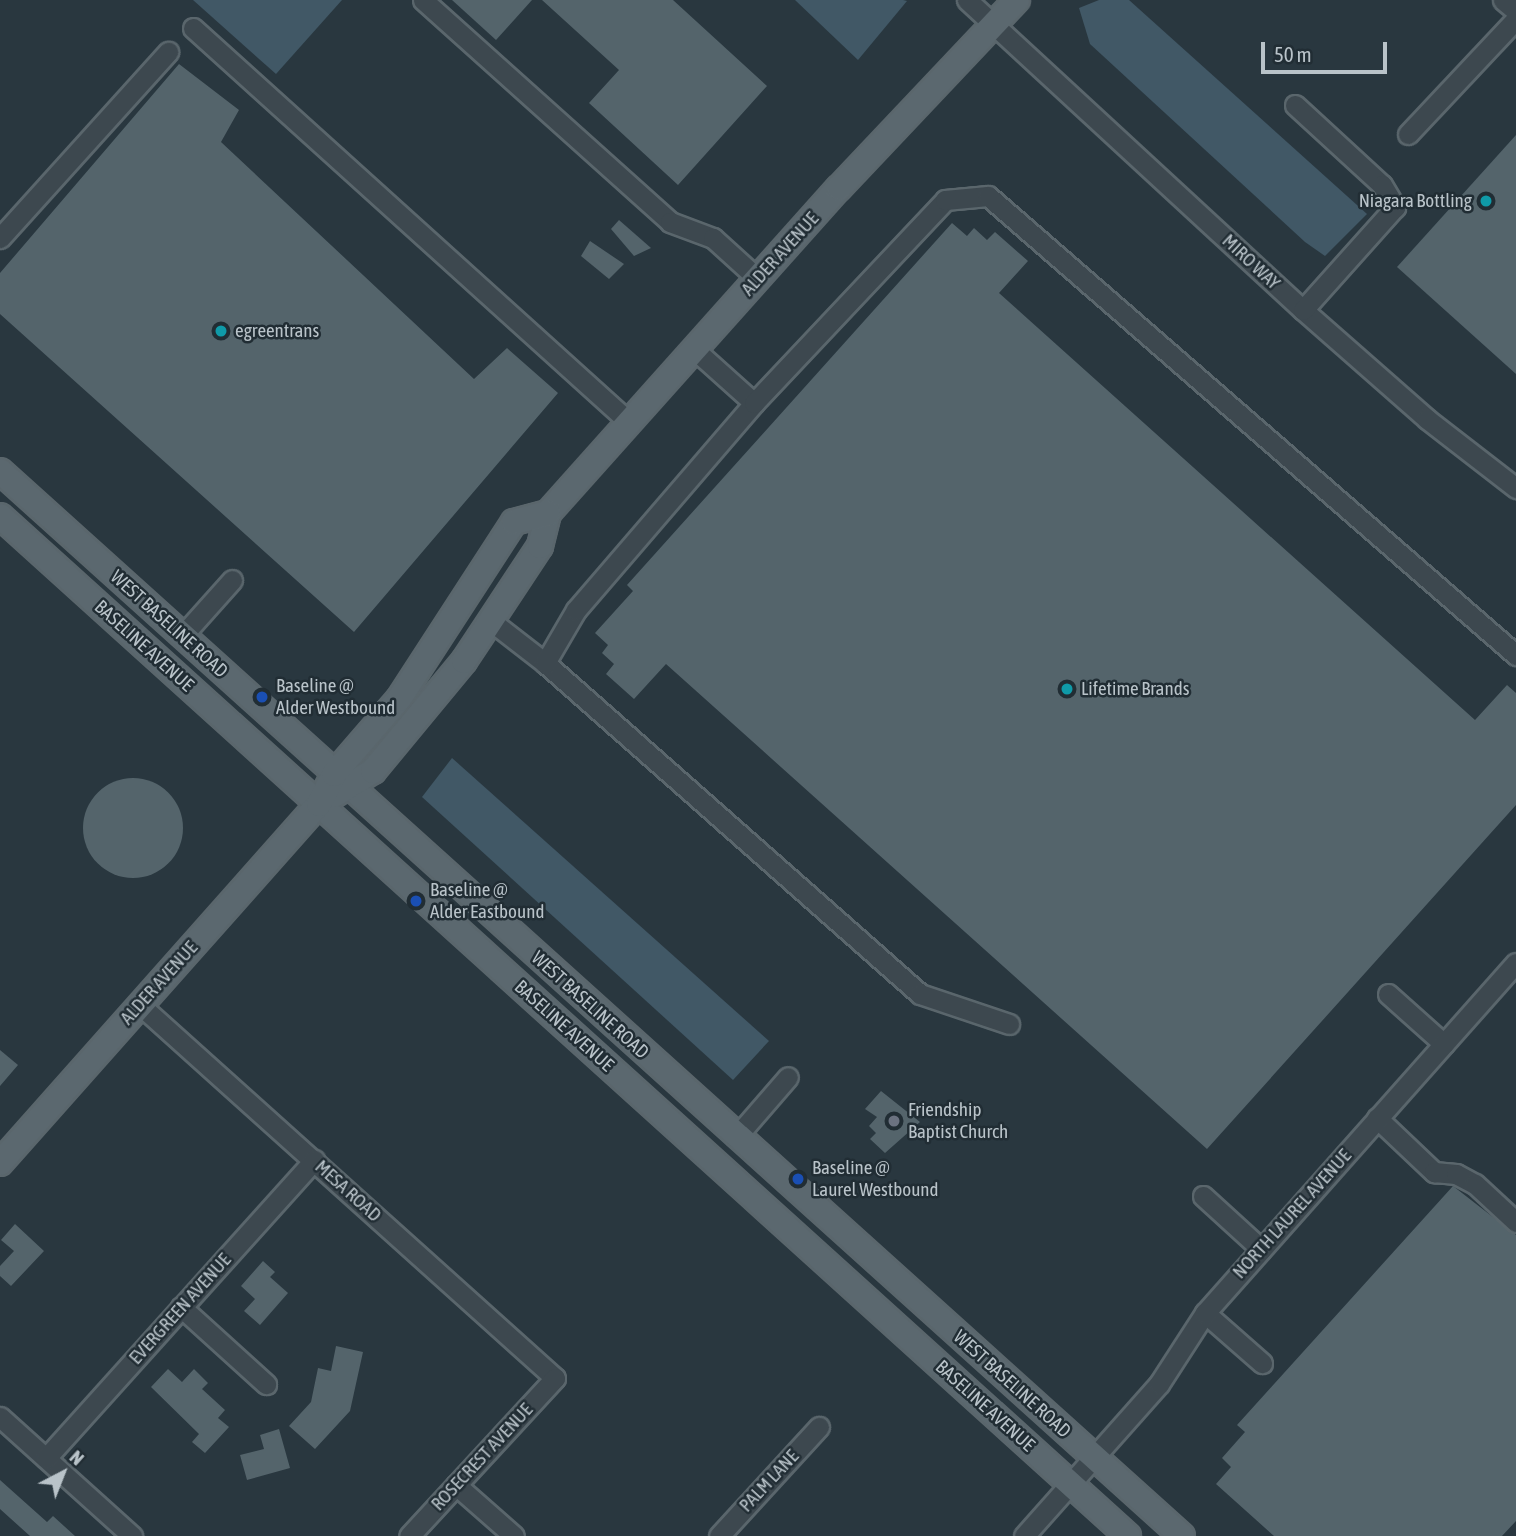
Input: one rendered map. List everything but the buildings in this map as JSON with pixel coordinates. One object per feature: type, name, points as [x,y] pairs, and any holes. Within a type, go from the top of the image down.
[{"type":"main road","name":"ALDER AVENUE","points":[[341,780],[373,771],[417,721],[491,621],[540,546],[548,513],[758,279],[1017,0]]},
{"type":"main road","name":"WEST BASELINE ROAD","points":[[0,471],[736,1138],[1082,1472],[1182,1536]]},
{"type":"main road","name":"ALDER AVENUE","points":[[0,1163],[341,780],[399,698],[514,522],[548,513]]},
{"type":"main road","name":"BASELINE AVENUE","points":[[0,516],[318,804],[1082,1472],[1128,1536]]},
{"type":"street","points":[[423,0],[670,222],[713,238],[758,279]]},
{"type":"street","name":"MIRO WAY","points":[[967,0],[1303,310],[1427,419],[1516,488]]},
{"type":"street","points":[[1503,0],[1516,11]]},
{"type":"street","points":[[1408,134],[1516,19]]},
{"type":"street","points":[[193,28],[629,422]]},
{"type":"street","points":[[0,237],[168,52]]},
{"type":"street","points":[[1295,105],[1382,185],[1395,207],[1303,310]]},
{"type":"street","points":[[545,663],[576,610],[754,403],[945,201],[988,196],[1516,656]]},
{"type":"street","points":[[695,350],[754,403]]},
{"type":"street","points":[[182,636],[232,580]]},
{"type":"street","points":[[491,621],[545,663],[920,994],[1009,1024]]},
{"type":"street","name":"NORTH LAUREL AVENUE","points":[[1024,1536],[1159,1384],[1205,1313],[1516,963]]},
{"type":"street","points":[[1388,994],[1444,1044]]},
{"type":"street","name":"MESA ROAD","points":[[140,1005],[555,1378]]},
{"type":"street","points":[[736,1138],[788,1077]]},
{"type":"street","points":[[1377,1118],[1434,1172],[1456,1174],[1475,1184],[1516,1222]]},
{"type":"street","name":"EVERGREEN AVENUE","points":[[46,1458],[314,1160]]},
{"type":"street","points":[[1203,1196],[1261,1249]]},
{"type":"street","points":[[181,1307],[265,1384]]},
{"type":"street","points":[[1205,1313],[1262,1363]]},
{"type":"street","name":"ROSECREST AVENUE","points":[[409,1536],[555,1378]]},
{"type":"street","points":[[0,1417],[132,1536]]},
{"type":"street","name":"PALM LANE","points":[[719,1536],[819,1427]]},
{"type":"street","points":[[456,1485],[514,1536]]},
{"type":"water","points":[[193,0],[342,0],[276,74]]},
{"type":"water","points":[[795,0],[903,0],[907,1],[858,60]]},
{"type":"water","points":[[1099,0],[1129,0],[1367,214],[1325,256],[1305,242],[1090,44],[1079,8]]},
{"type":"water","points":[[452,758],[769,1041],[733,1080],[422,797]]},
{"type":"place","name":"Niagara Bottling","points":[[1486,201]]},
{"type":"place","name":"egreentrans","points":[[221,331]]},
{"type":"place","name":"Lifetime Brands","points":[[1067,689]]},
{"type":"place","name":"Baseline @ Alder Westbound","points":[[262,697]]},
{"type":"place","name":"Baseline @ Alder Eastbound","points":[[416,901]]},
{"type":"place","name":"Friendship Baptist Church","points":[[894,1121]]},
{"type":"place","name":"Baseline @ Laurel Westbound","points":[[798,1179]]}]
